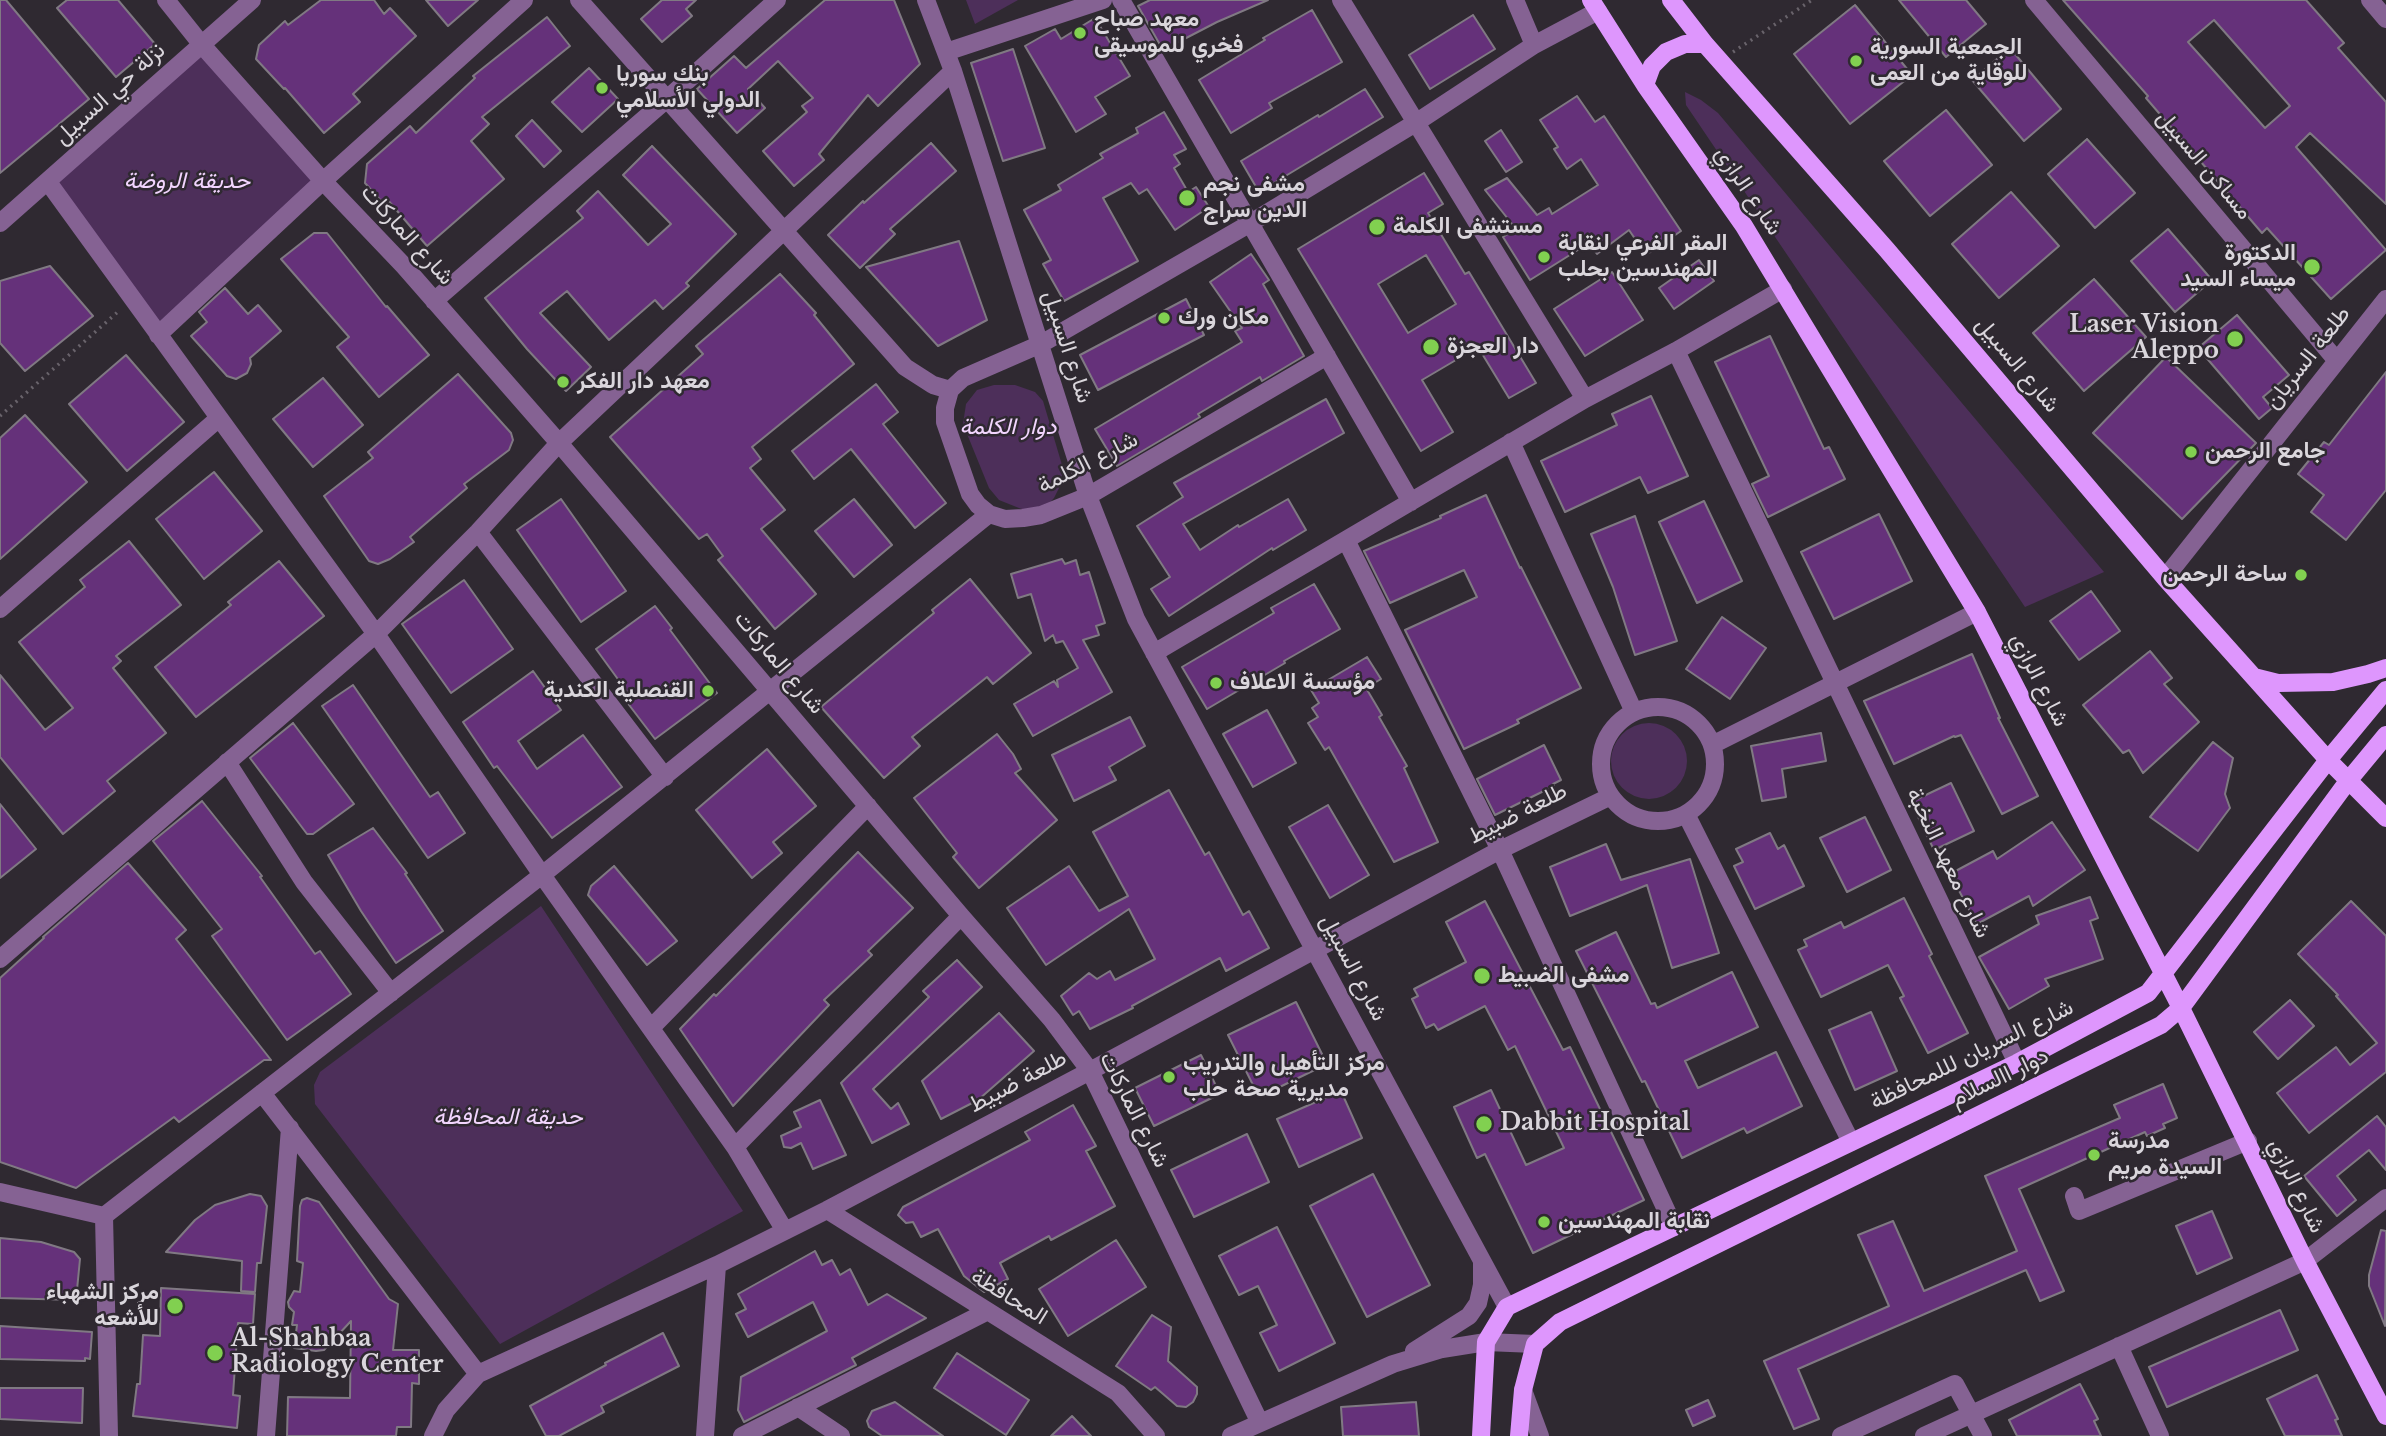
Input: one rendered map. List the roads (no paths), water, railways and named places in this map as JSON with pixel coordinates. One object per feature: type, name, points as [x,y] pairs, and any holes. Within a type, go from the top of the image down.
[{"type":"main road","name":"شارع السبيل","points":[[1671,0],[1705,44],[1887,250],[2165,578],[2328,760],[2386,818]]},
{"type":"main road","name":"شارع الرازي","points":[[1594,5],[1645,85],[1744,226],[1977,612],[2181,1008],[2305,1261],[2386,1416]]},
{"type":"main road","points":[[1645,85],[1652,66],[1666,52],[1685,44],[1705,44]]},
{"type":"main road","points":[[2254,677],[2278,683],[2333,681],[2386,668]]},
{"type":"main road","name":"شارع السريان لللمحافظة","points":[[1507,1307],[2017,1063],[2148,993],[2328,760],[2386,690]]},
{"type":"main road","name":"دوار االسلام","points":[[1535,1344],[1560,1322],[2161,1025],[2181,1008],[2348,781],[2386,735]]},
{"type":"main road","points":[[1481,1436],[1486,1342],[1507,1307]]},
{"type":"main road","points":[[1519,1436],[1523,1390],[1535,1344]]},
{"type":"street","name":"شارع الماركات","points":[[166,0],[202,45],[559,443],[1052,1020],[1090,1071],[1260,1423]]},
{"type":"street","name":"نزلة حي السبيل","points":[[0,223],[252,0]]},
{"type":"street","points":[[159,335],[323,181],[524,0]]},
{"type":"street","points":[[579,0],[905,367],[933,385],[950,390]]},
{"type":"street","points":[[434,301],[777,0]]},
{"type":"street","name":"شارع السبيل","points":[[926,0],[953,71],[1088,496],[1136,619],[1507,1307]]},
{"type":"street","points":[[946,52],[1103,0]]},
{"type":"street","points":[[1121,0],[1411,502]]},
{"type":"street","points":[[1341,0],[1585,399]]},
{"type":"street","points":[[1515,0],[1534,45]]},
{"type":"street","name":"مساكن السبيل","points":[[2034,0],[2337,361]]},
{"type":"street","points":[[2370,0],[2386,19]]},
{"type":"street","points":[[104,1216],[542,876],[989,514],[970,494],[945,422],[945,408],[950,390],[962,378],[1041,344],[1249,224],[1417,122],[1594,5]]},
{"type":"street","points":[[0,959],[376,634],[478,532],[559,443],[953,71]]},
{"type":"street","points":[[48,183],[376,634],[542,876],[734,1147],[785,1231]]},
{"type":"street","points":[[1154,653],[1585,399],[1676,351],[1783,289]]},
{"type":"street","name":"طلعة السريان","points":[[2165,578],[2386,299]]},
{"type":"street","name":"شارع معهد النخبة","points":[[1676,351],[2017,1063]]},
{"type":"street","name":"شارع الكلمة","points":[[989,514],[1005,519],[1023,518],[1088,496],[1327,356]]},
{"type":"street","points":[[0,609],[219,418]]},
{"type":"street","points":[[1511,442],[1634,712]]},
{"type":"street","points":[[478,532],[665,777]]},
{"type":"street","points":[[1346,540],[1500,850],[1674,1227]]},
{"type":"street","points":[[1712,745],[1977,612]]},
{"type":"street","points":[[1652,707],[1671,709],[1689,716],[1703,728],[1712,745],[1715,761],[1712,784],[1699,804],[1686,814],[1671,820],[1654,822],[1623,810],[1609,797],[1603,783],[1600,767],[1602,750],[1619,721],[1634,712],[1652,707]]},
{"type":"street","points":[[228,762],[304,882],[391,993]]},
{"type":"street","name":"طلعة ضبيط","points":[[478,1374],[717,1265],[827,1210],[1500,850],[1609,797]]},
{"type":"street","points":[[651,1028],[868,806]]},
{"type":"street","points":[[1686,814],[1851,1142]]},
{"type":"street","points":[[734,1147],[961,916]]},
{"type":"street","points":[[262,1093],[478,1374],[446,1410],[433,1436]]},
{"type":"street","points":[[266,1436],[290,1128]]},
{"type":"street","points":[[2074,1196],[2079,1211],[2248,1141]]},
{"type":"street","points":[[0,1192],[104,1216]]},
{"type":"street","points":[[1924,1436],[2305,1261],[2386,1198]]},
{"type":"street","name":"المحافظة","points":[[827,1210],[1118,1393],[1156,1436]]},
{"type":"street","points":[[104,1216],[109,1436]]},
{"type":"street","points":[[1393,1364],[1469,1316],[1478,1303],[1482,1285],[1481,1260]]},
{"type":"street","points":[[705,1436],[717,1265]]},
{"type":"street","points":[[742,1436],[986,1311]]},
{"type":"street","points":[[1231,1436],[1393,1364],[1442,1349],[1486,1342],[1535,1344]]},
{"type":"street","points":[[2119,1346],[2160,1436]]},
{"type":"street","points":[[1841,1436],[1955,1384],[1983,1436]]},
{"type":"street","points":[[1523,1390],[1540,1436]]},
{"type":"street","points":[[798,1407],[841,1436]]},
{"type":"place","name":"معهد صباح فخري للموسيقى","points":[[1080,33]]},
{"type":"place","name":"الجمعية السورية للوقاية من العمى","points":[[1856,61]]},
{"type":"place","name":"بنك سوريا الدولي الأسلامي","points":[[602,88]]},
{"type":"place","name":"مشفى نجم الدين سراج","points":[[1187,198]]},
{"type":"place","name":"مستشفى الكلمة","points":[[1377,227]]},
{"type":"place","name":"المقر الفرعي لنقابة المهندسين بحلب","points":[[1544,257]]},
{"type":"place","name":"الدكتورة ميساء السيد","points":[[2312,267]]},
{"type":"place","name":"مكان ورك","points":[[1164,318]]},
{"type":"place","name":"Laser Vision Aleppo","points":[[2235,339]]},
{"type":"place","name":"دار العجزة","points":[[1431,347]]},
{"type":"place","name":"معهد دار الفكر","points":[[563,382]]},
{"type":"place","name":"جامع الرحمن","points":[[2191,452]]},
{"type":"place","name":"ساحة الرحمن","points":[[2301,575]]},
{"type":"place","name":"مؤسسة الاعلاف","points":[[1216,683]]},
{"type":"place","name":"القنصلية الكندية","points":[[708,691]]},
{"type":"place","name":"مشفى الضبيط","points":[[1482,976]]},
{"type":"place","name":"مركز التأهيل والتدريب مديرية صحة حلب","points":[[1169,1077]]},
{"type":"place","name":"Dabbit Hospital","points":[[1484,1124]]},
{"type":"place","name":"مدرسة السيدة مريم","points":[[2094,1155]]},
{"type":"place","name":"نقابة المهندسين","points":[[1544,1222]]},
{"type":"place","name":"مركز الشهباء للأشعه","points":[[175,1306]]},
{"type":"place","name":"Al-Shahbaa Radiology Center","points":[[215,1353]]},
{"type":"park label","name":"حديقة الروضة","points":[[187,182]]},
{"type":"park label","name":"دوار الكلمة","points":[[1008,428]]},
{"type":"park label","name":"حديقة المحافظة","points":[[508,1118]]}]
